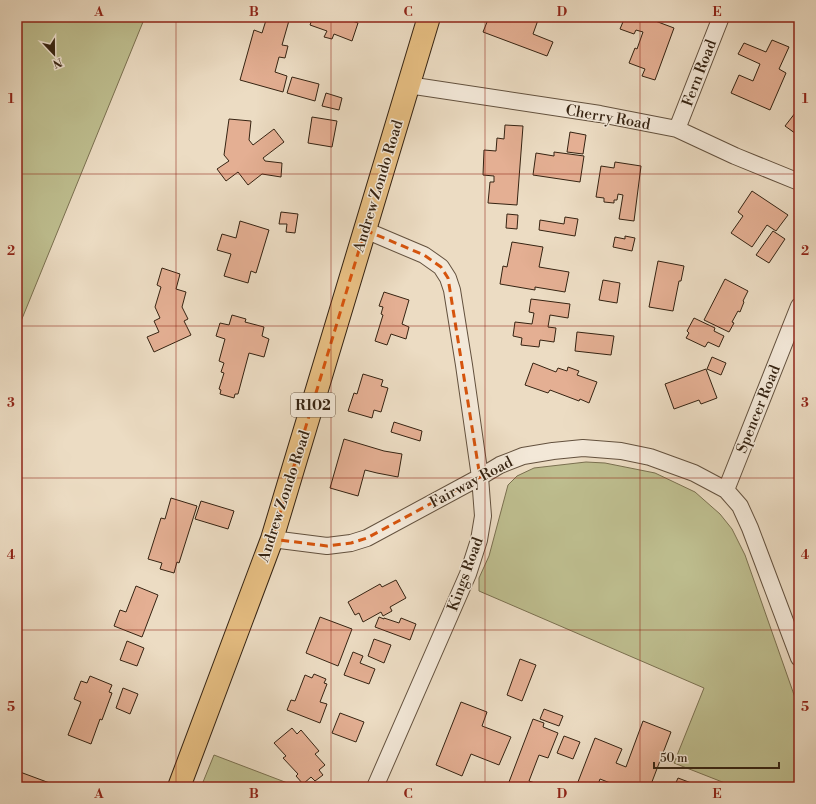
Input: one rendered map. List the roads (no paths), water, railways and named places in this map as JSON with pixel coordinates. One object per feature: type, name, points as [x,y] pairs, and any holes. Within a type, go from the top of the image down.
[{"type":"main road","name":"Andrew Zondo Road","points":[[179,787],[272,539],[429,17]]},
{"type":"street","name":"Fern Road","points":[[677,130],[721,17]]},
{"type":"street","name":"Cherry Road","points":[[408,85],[600,114],[677,130],[799,182]]},
{"type":"street","name":"Kings Road","points":[[365,230],[424,255],[441,267],[448,278],[452,290],[464,365],[480,477],[483,516],[479,540],[468,574],[375,787]]},
{"type":"street","name":"Spencer Road","points":[[726,490],[799,306]]},
{"type":"street","name":"Fairway Road","points":[[272,539],[327,546],[351,543],[367,538],[500,465],[523,456],[583,448],[621,451],[650,457],[694,473],[726,490],[740,506],[750,528],[799,658]]}]
